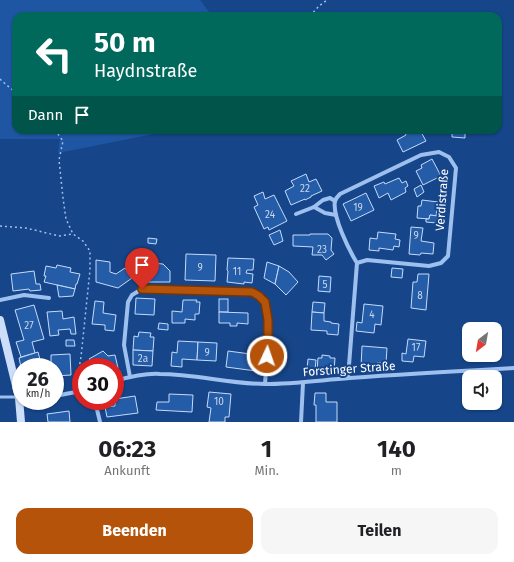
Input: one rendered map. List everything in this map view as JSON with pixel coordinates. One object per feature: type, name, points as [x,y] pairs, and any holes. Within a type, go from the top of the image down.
[{"type":"main road","points":[[0,320],[12,366]]},
{"type":"main road","points":[[20,410],[20,422]]},
{"type":"street","name":"Verdistraße","points":[[296,214],[314,207],[323,200],[330,198],[335,201],[340,194],[421,155],[439,152],[449,157],[456,168],[448,256],[441,263],[429,266],[367,260],[357,263]]},
{"type":"street","points":[[335,201],[336,215],[350,250],[357,263],[348,378]]},
{"type":"street","points":[[314,207],[325,213],[336,215]]},
{"type":"street","points":[[130,377],[124,345],[128,302],[132,295],[142,289],[252,292],[265,302],[268,320],[265,384]]},
{"type":"street","points":[[0,300],[24,294],[49,298]]},
{"type":"street","name":"Forstinger Straße","points":[[124,379],[166,374],[223,381],[265,384],[303,383],[348,378],[514,368]]},
{"type":"street","points":[[301,422],[303,383]]},
{"type":"street","points":[[97,410],[100,422]]},
{"type":"lane","points":[[0,397],[12,397]]},
{"type":"path","points":[[314,12],[327,0]]},
{"type":"path","points":[[0,78],[12,90]]},
{"type":"path","points":[[58,134],[63,141],[59,160],[66,219],[73,234],[83,240],[90,251],[90,270],[81,358]]},
{"type":"path","points":[[0,226],[26,228],[59,236],[73,234]]},
{"type":"shaded area","points":[[0,0],[200,0],[209,12],[12,12],[12,134],[154,134],[58,153],[60,139],[0,139]]},
{"type":"building","points":[[422,134],[426,141],[403,152],[397,140],[406,135]]},
{"type":"building","points":[[452,134],[465,134],[465,138],[452,137]]},
{"type":"building","points":[[432,159],[441,176],[423,185],[416,171],[422,168],[421,165]]},
{"type":"building","points":[[306,174],[309,182],[316,179],[322,191],[305,200],[291,205],[285,191],[294,186],[291,181]]},
{"type":"building","points":[[399,178],[402,183],[406,181],[408,186],[405,188],[406,192],[391,200],[388,193],[379,198],[374,186],[384,182],[385,184]]},
{"type":"building","points":[[421,185],[424,192],[417,197],[414,189]]},
{"type":"building","points":[[263,192],[265,199],[274,195],[287,221],[269,230],[268,227],[264,229],[254,207],[258,205],[254,196]]},
{"type":"building","points":[[366,193],[374,210],[351,221],[343,204]]},
{"type":"building","points":[[422,200],[438,202],[436,216],[430,215],[429,219],[417,218],[418,206],[421,206]]},
{"type":"building","points":[[430,215],[438,216],[437,223],[426,222],[426,219],[429,219]]},
{"type":"building","points":[[411,227],[423,228],[421,241],[434,243],[433,254],[409,254]]},
{"type":"building","points":[[280,230],[283,241],[274,245],[269,235]]},
{"type":"building","points":[[378,232],[396,234],[395,239],[400,240],[399,247],[394,246],[393,250],[379,248],[379,251],[369,250],[370,238],[377,239]]},
{"type":"building","points":[[328,234],[332,238],[331,250],[334,254],[326,260],[322,255],[312,255],[313,247],[293,246],[293,235]]},
{"type":"building","points":[[148,238],[157,239],[156,244],[148,243]]},
{"type":"building","points":[[186,254],[216,255],[215,281],[185,280]]},
{"type":"building","points":[[228,258],[254,259],[253,270],[247,270],[246,273],[253,274],[252,283],[244,282],[244,284],[227,282]]},
{"type":"building","points":[[96,260],[110,262],[110,272],[116,274],[125,268],[132,278],[118,288],[96,282]]},
{"type":"building","points":[[142,260],[151,261],[151,263],[163,264],[170,271],[170,282],[142,282]]},
{"type":"building","points":[[267,262],[279,266],[275,284],[264,278]]},
{"type":"building","points":[[57,265],[71,268],[70,272],[80,274],[75,289],[44,282],[46,276],[44,276],[46,266],[56,268]]},
{"type":"building","points":[[279,266],[289,272],[298,282],[286,295],[275,284]]},
{"type":"building","points":[[392,268],[403,269],[402,278],[391,277]]},
{"type":"building","points":[[34,271],[36,284],[40,284],[41,290],[30,291],[29,289],[13,291],[11,274]]},
{"type":"building","points":[[418,274],[429,274],[426,310],[411,308],[413,282],[417,282]]},
{"type":"building","points":[[319,276],[331,277],[330,292],[318,291]]},
{"type":"building","points":[[57,285],[75,289],[73,296],[59,297]]},
{"type":"building","points":[[136,298],[155,299],[154,315],[135,314]]},
{"type":"building","points":[[219,299],[228,299],[228,312],[219,312]]},
{"type":"building","points":[[183,300],[197,300],[196,302],[200,302],[199,314],[195,314],[195,320],[185,319],[185,323],[172,323],[172,311],[182,312]]},
{"type":"building","points":[[95,301],[104,302],[103,313],[116,315],[114,331],[105,330],[105,325],[92,324]]},
{"type":"building","points":[[313,302],[325,303],[324,313],[312,312]]},
{"type":"building","points":[[364,304],[383,306],[381,325],[375,324],[374,333],[356,331],[357,322],[362,323]]},
{"type":"building","points":[[34,305],[44,339],[32,342],[35,353],[21,357],[16,342],[24,340],[15,310]]},
{"type":"building","points":[[62,311],[63,319],[74,317],[76,334],[71,334],[70,329],[58,330],[59,335],[50,336],[47,312]]},
{"type":"building","points":[[219,312],[248,313],[248,324],[237,323],[237,326],[230,326],[230,323],[219,323]]},
{"type":"building","points":[[312,312],[324,313],[324,321],[339,324],[338,335],[327,334],[327,331],[311,330]]},
{"type":"building","points":[[159,323],[168,324],[168,330],[158,329]]},
{"type":"building","points":[[139,332],[151,333],[150,337],[154,337],[153,351],[133,350],[134,336],[138,337]]},
{"type":"building","points":[[408,339],[426,341],[424,357],[414,356],[413,362],[402,361],[402,353],[406,354]]},
{"type":"building","points":[[66,340],[74,340],[75,346],[66,346]]},
{"type":"building","points":[[178,341],[198,342],[197,360],[182,359],[182,367],[171,366],[172,352],[177,353]]},
{"type":"building","points":[[198,342],[217,343],[216,361],[197,360]]},
{"type":"building","points":[[362,346],[387,348],[386,363],[377,363],[376,368],[361,367]]},
{"type":"building","points":[[133,350],[153,351],[152,366],[133,365]]},
{"type":"building","points":[[103,351],[108,356],[115,355],[116,358],[91,358]]},
{"type":"building","points":[[228,351],[258,355],[256,371],[226,367]]},
{"type":"building","points":[[38,352],[40,358],[19,358]]},
{"type":"building","points":[[70,354],[71,375],[64,375],[64,358],[51,358],[51,355]]},
{"type":"building","points":[[322,355],[335,358],[334,371],[317,371],[318,358],[322,358]]},
{"type":"building","points":[[308,359],[316,360],[315,370],[307,369]]},
{"type":"building","points":[[209,392],[231,394],[229,417],[225,417],[225,422],[209,422],[211,408],[207,407]]},
{"type":"building","points":[[315,393],[326,393],[326,402],[337,402],[337,422],[316,422],[316,405],[314,405]]},
{"type":"building","points":[[169,394],[193,395],[192,412],[156,410],[157,402],[169,402]]},
{"type":"building","points":[[135,396],[138,413],[107,417],[106,410],[124,410],[124,398]]},
{"type":"building","points":[[69,411],[70,422],[48,422],[47,414]]},
{"type":"route","points":[[142,289],[252,292],[265,302],[268,320],[267,356]]}]
